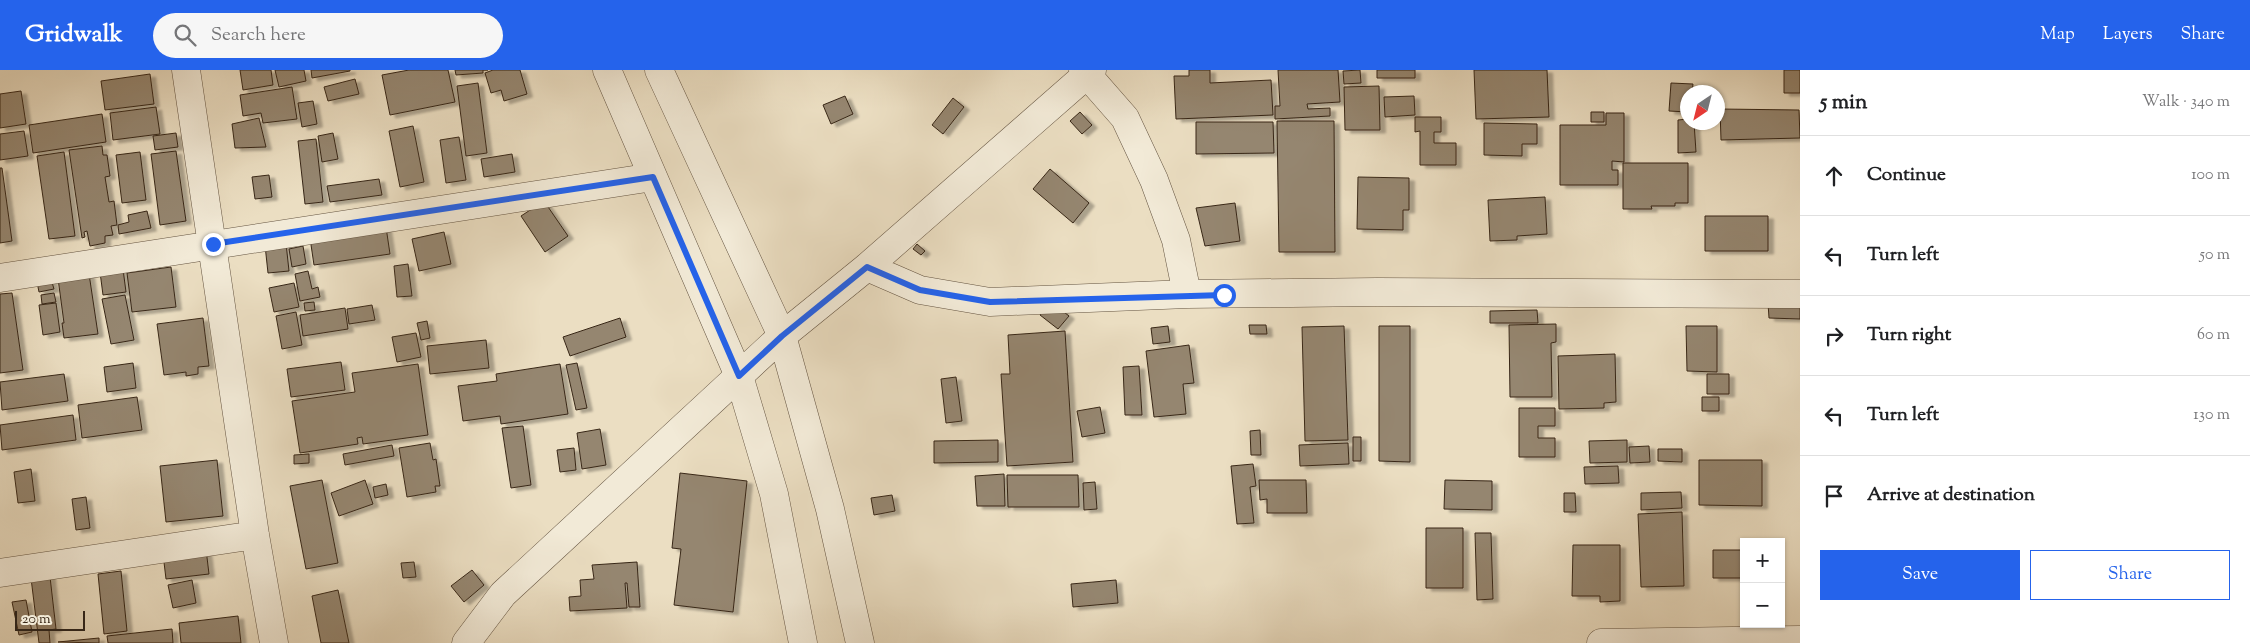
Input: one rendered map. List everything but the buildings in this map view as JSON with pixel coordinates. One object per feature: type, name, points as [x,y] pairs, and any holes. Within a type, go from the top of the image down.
[{"type":"street","points":[[186,70],[255,535],[274,643]]},
{"type":"street","points":[[607,70],[739,376],[774,494],[803,643]]},
{"type":"street","points":[[660,70],[782,336],[830,509],[860,643]]},
{"type":"street","points":[[466,643],[503,594],[782,336],[867,267],[1087,71],[1125,118],[1154,180],[1176,240],[1187,294]]},
{"type":"street","points":[[0,278],[653,177]]},
{"type":"street","points":[[867,267],[920,290],[990,302],[1187,294],[1377,292],[1800,294]]},
{"type":"street","points":[[0,573],[255,535]]},
{"type":"street","points":[[1601,643],[1800,640]]},
{"type":"route","points":[[213,244],[653,177],[739,376],[782,336],[867,267],[920,290],[956,298],[990,302],[1187,294],[1224,295]]}]
